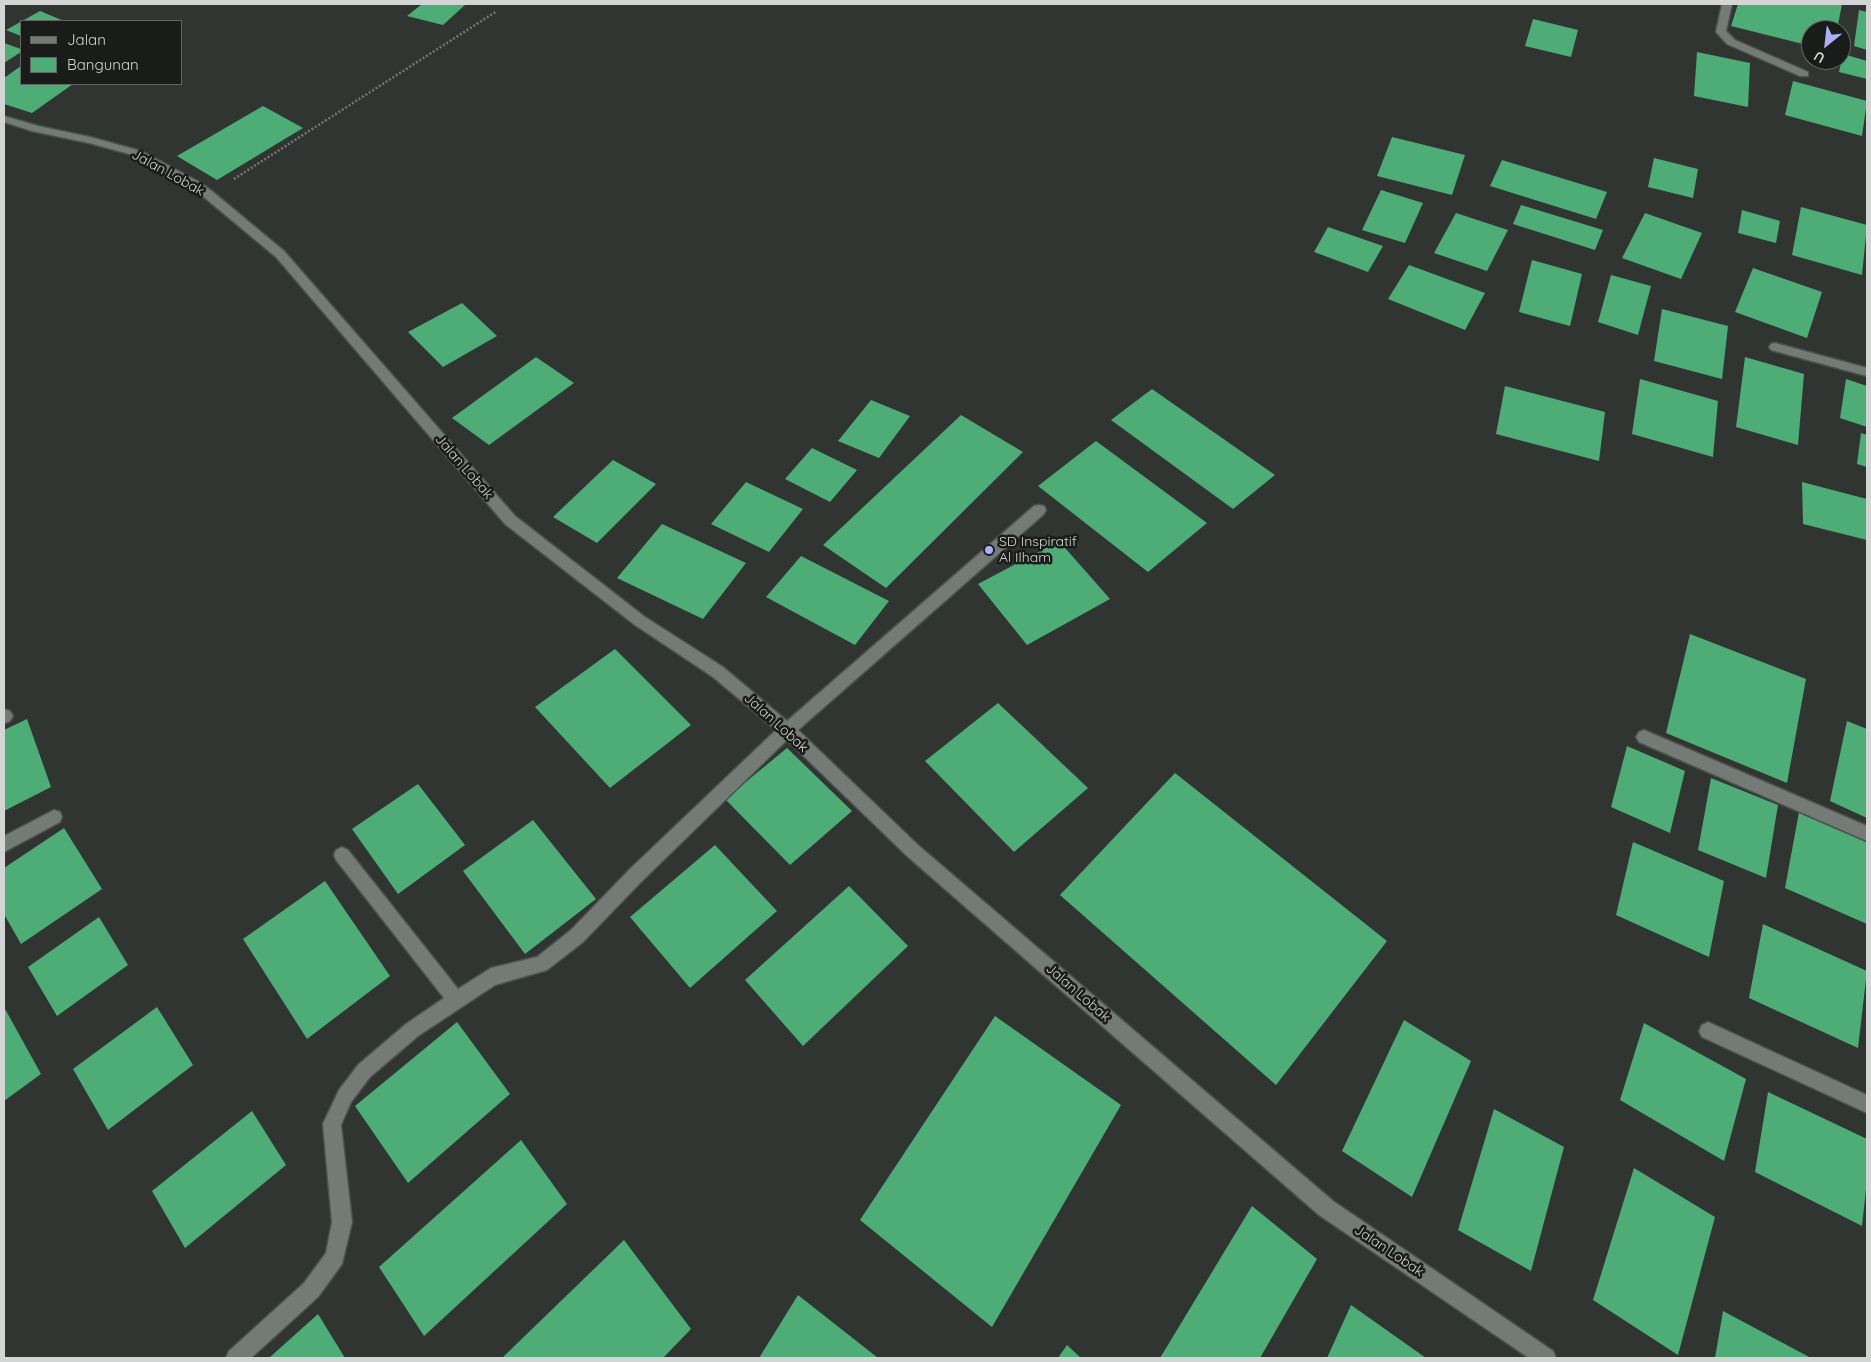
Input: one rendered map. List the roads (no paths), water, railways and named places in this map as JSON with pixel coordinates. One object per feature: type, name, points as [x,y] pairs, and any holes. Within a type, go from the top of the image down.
[{"type":"street","points":[[1727,4],[1721,32],[1731,42],[1804,74]]},
{"type":"street","name":"Jalan Lobak","points":[[4,119],[36,129],[137,153],[197,186],[209,195],[280,254],[510,520],[640,620],[718,672],[786,730],[913,851],[1326,1208],[1546,1358]]},
{"type":"street","points":[[1775,347],[1867,372]]},
{"type":"street","points":[[236,1358],[311,1290],[335,1256],[342,1222],[332,1124],[345,1096],[364,1071],[412,1030],[491,977],[541,964],[577,936],[636,875],[786,730],[1039,510]]},
{"type":"street","points":[[1644,737],[1867,834]]},
{"type":"street","points":[[4,844],[54,817]]},
{"type":"street","points":[[342,855],[456,1000]]},
{"type":"street","points":[[1708,1031],[1867,1104]]},
{"type":"place","name":"SD Inspiratif Al Ilham","points":[[989,550]]}]
